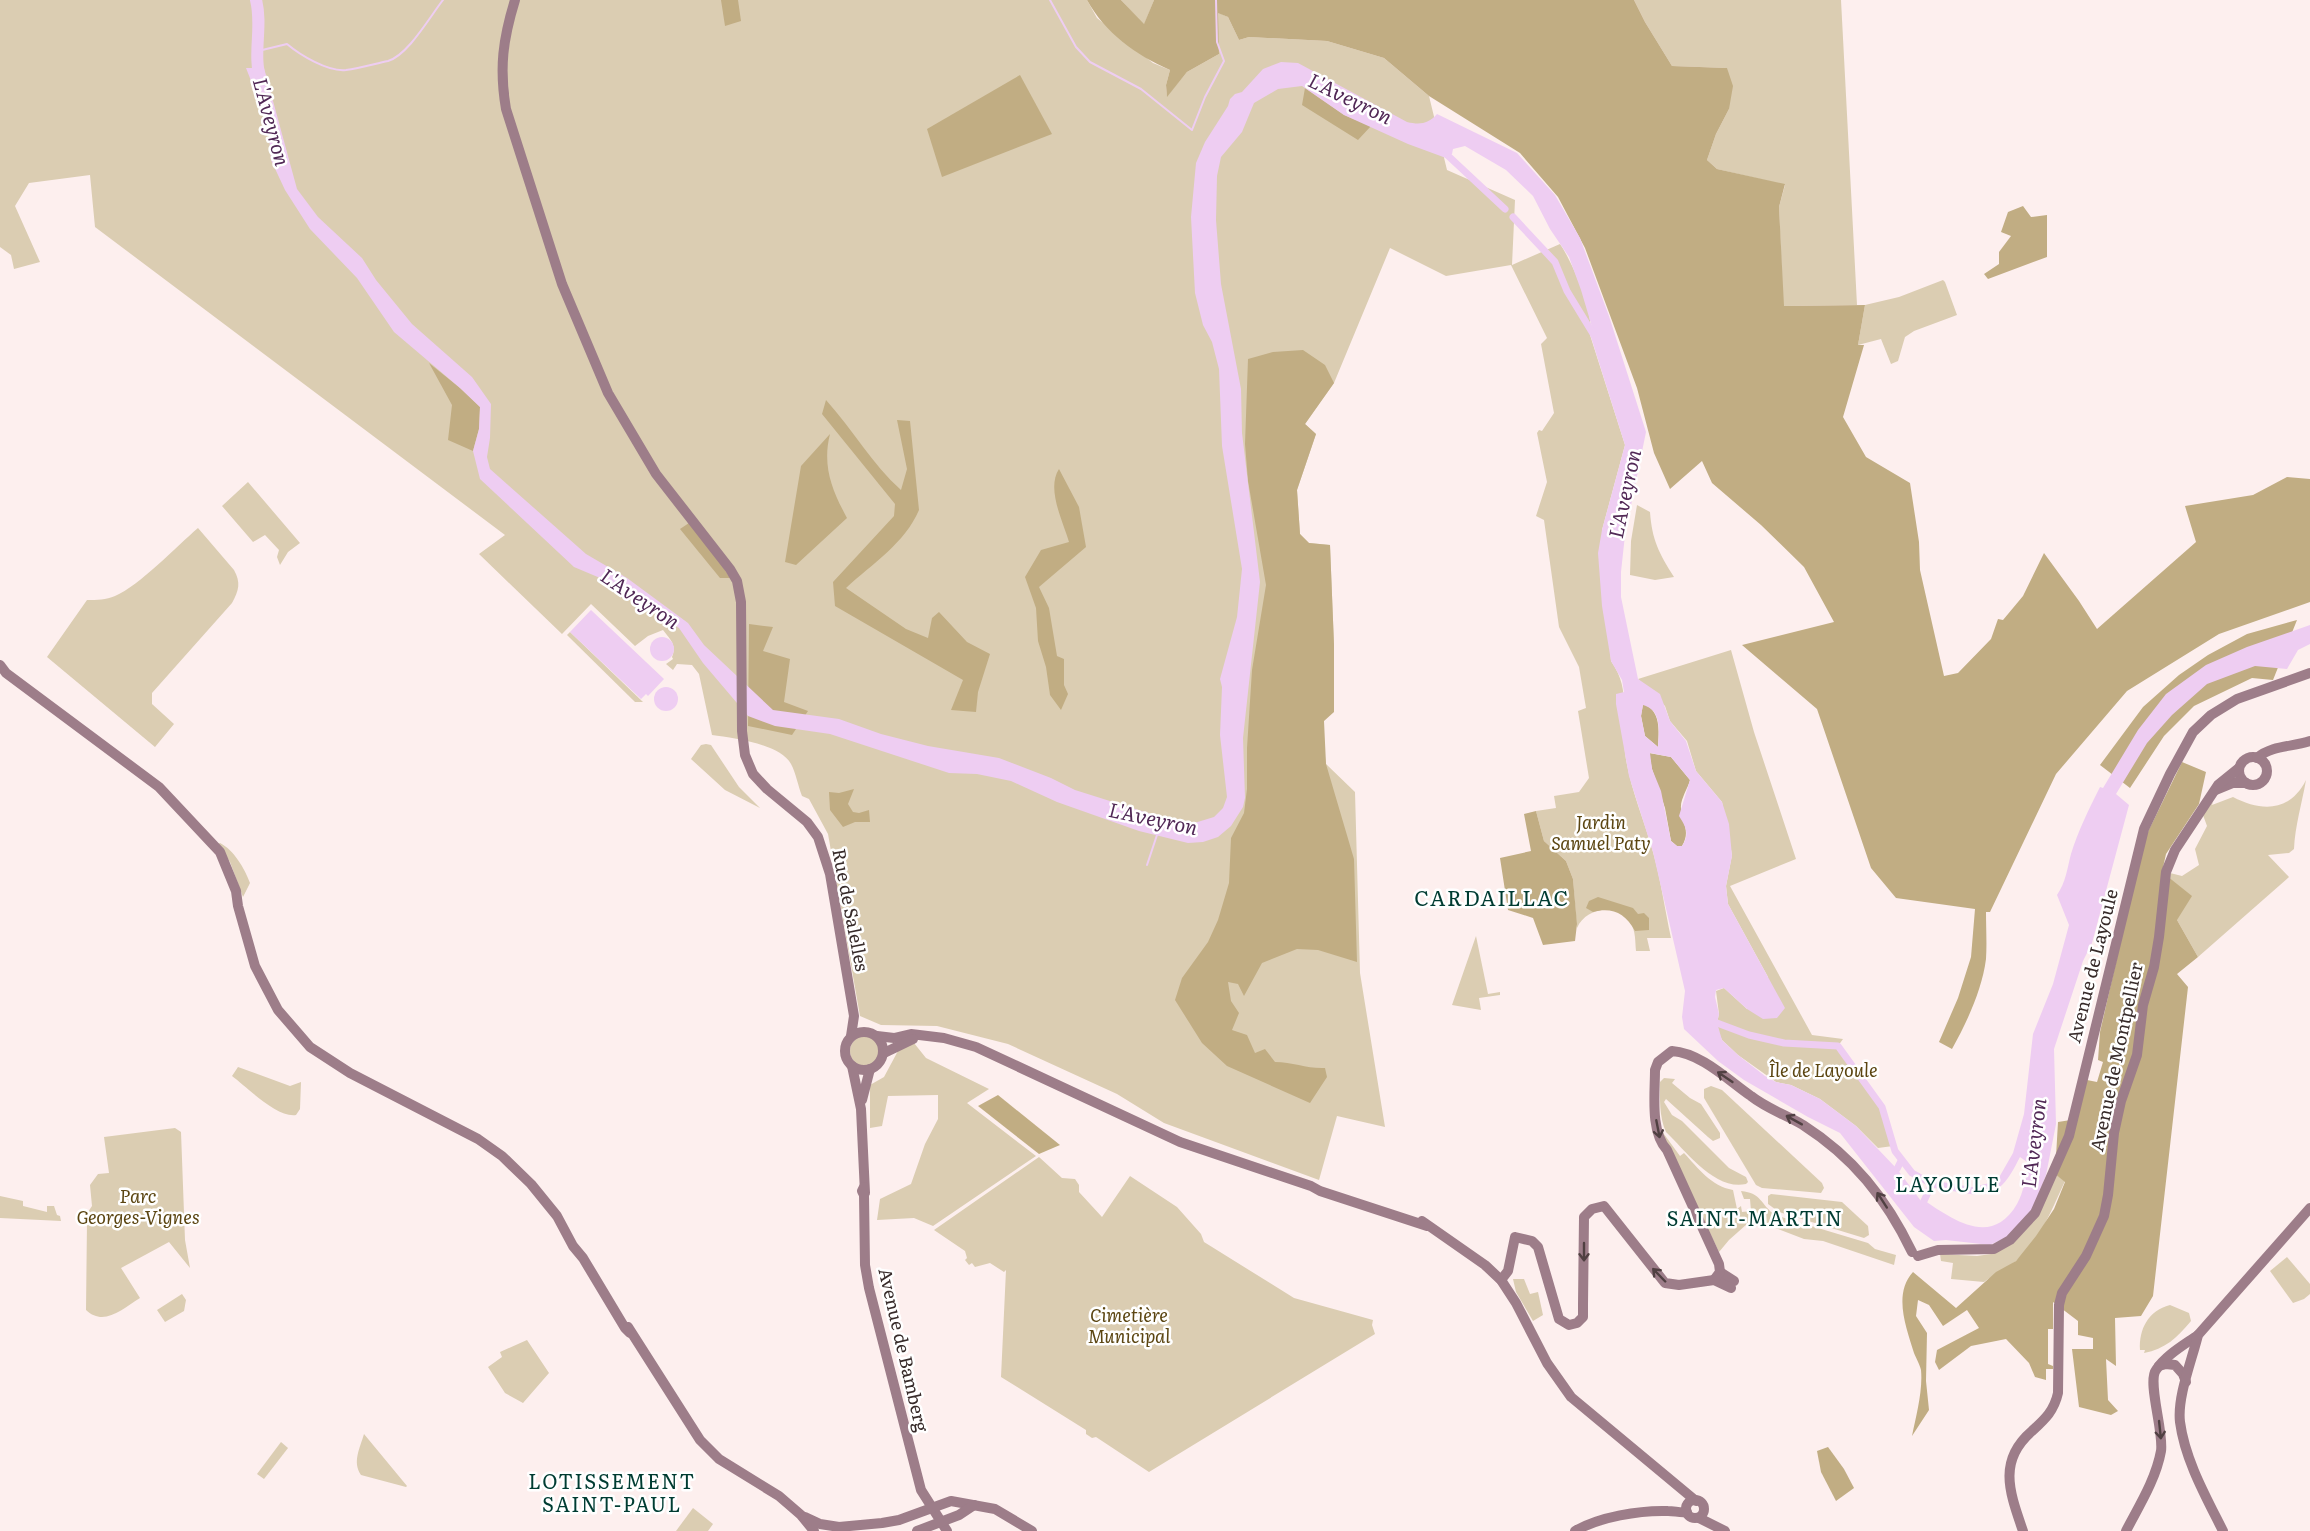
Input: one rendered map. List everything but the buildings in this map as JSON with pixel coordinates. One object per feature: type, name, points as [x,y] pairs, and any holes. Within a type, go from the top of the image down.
[{"type":"street","name":"Rue de Salelles","points":[[515,0],[504,39],[502,84],[506,109],[554,262],[585,343],[608,393],[656,474],[724,560],[737,581],[741,602],[742,730],[745,755],[753,774],[767,789],[807,822],[818,837],[830,874],[854,1016],[851,1036]]},
{"type":"street","points":[[2,670],[156,790],[164,792],[220,852],[236,891],[255,966],[278,1010],[317,1054],[322,1054],[360,1078],[455,1126],[464,1128],[502,1156],[531,1184],[577,1243],[576,1249],[699,1440],[719,1459],[779,1496],[813,1526],[820,1524],[838,1529],[861,1524],[899,1520],[933,1520],[959,1515]]},
{"type":"street","name":"Avenue de Layoule","points":[[1717,1276],[1719,1264],[1696,1218],[1667,1150],[1662,1145],[1657,1125],[1655,1070],[1658,1062],[1672,1051],[1689,1054],[1750,1096],[1802,1125],[1835,1147],[1869,1182],[1915,1254],[1938,1250],[1994,1249],[2010,1240],[2035,1213],[2069,1136],[2144,829],[2170,774],[2193,732],[2211,715],[2237,699],[2310,673]]},
{"type":"street","points":[[2246,783],[2240,777],[2240,768],[2244,760],[2262,756],[2276,747],[2299,745],[2310,741]]},
{"type":"street","points":[[2216,790],[2233,783],[2255,785],[2263,781],[2267,773],[2262,756]]},
{"type":"street","name":"Avenue de Montpellier","points":[[2023,1531],[2009,1482],[2011,1458],[2019,1443],[2047,1417],[2056,1402],[2059,1305],[2062,1293],[2086,1256],[2104,1216],[2114,1133],[2121,1101],[2138,1055],[2143,1005],[2154,967],[2166,872],[2175,850],[2218,784],[2240,768]]},
{"type":"street","name":"Rue de Salelles","points":[[854,1016],[865,1032]]},
{"type":"street","points":[[926,1037],[907,1041],[884,1053],[879,1063],[870,1069],[864,1070],[852,1066],[848,1062],[845,1051],[851,1036],[865,1032],[894,1038],[911,1034],[944,1038],[976,1047],[1180,1142],[1423,1221],[1427,1226],[1462,1248],[1501,1280],[1547,1363],[1565,1390],[1584,1409],[1684,1491],[1692,1518],[1701,1514]]},
{"type":"street","points":[[877,1036],[884,1053]]},
{"type":"street","name":"Avenue de Bamberg","points":[[852,1066],[861,1109],[865,1265],[869,1288],[923,1493],[933,1520]]},
{"type":"street","name":"Avenue de Bamberg","points":[[861,1109],[870,1069]]},
{"type":"street","points":[[1501,1280],[1508,1270],[1515,1237],[1530,1240],[1538,1247],[1559,1319],[1569,1325],[1577,1323],[1583,1317],[1584,1217],[1592,1209],[1604,1206],[1665,1283],[1679,1285],[1717,1276],[1732,1285]]},
{"type":"street","points":[[2126,1531],[2148,1487],[2161,1450],[2162,1432],[2153,1384],[2154,1373],[2171,1354],[2198,1335],[2310,1208]]},
{"type":"street","points":[[2198,1335],[2186,1383],[2180,1422],[2194,1469],[2223,1531]]},
{"type":"street","points":[[2159,1366],[2175,1365],[2183,1374],[2186,1383]]},
{"type":"street","points":[[923,1493],[995,1509],[1032,1531]]},
{"type":"street","points":[[933,1520],[951,1501]]},
{"type":"street","points":[[1575,1531],[1591,1523],[1612,1518],[1670,1511],[1702,1503],[1701,1514],[1708,1524],[1725,1531]]},
{"type":"street","points":[[916,1531],[933,1520],[970,1504]]},
{"type":"street","points":[[954,1531],[959,1515],[970,1504]]},
{"type":"street","points":[[882,1523],[891,1531]]},
{"type":"green space","name":"Jardin Samuel Paty","points":[[0,0],[1087,0],[1097,18],[1153,63],[1170,70],[1166,85],[1167,96],[1187,72],[1219,54],[1217,12],[1228,17],[1239,40],[1249,37],[1327,41],[1384,58],[1429,96],[1447,170],[1515,200],[1512,265],[1560,244],[1576,275],[1586,302],[1591,326],[1590,335],[1625,445],[1602,530],[1611,661],[1623,690],[1624,741],[1628,770],[1656,863],[1671,938],[1647,938],[1650,951],[1636,951],[1632,925],[1624,916],[1610,910],[1594,912],[1581,921],[1577,928],[1573,879],[1566,861],[1544,841],[1536,811],[1556,808],[1554,796],[1579,792],[1589,778],[1578,711],[1586,708],[1579,667],[1559,627],[1544,520],[1536,516],[1547,482],[1537,433],[1539,430],[1542,431],[1554,413],[1541,344],[1547,338],[1511,265],[1446,276],[1390,248],[1334,383],[1305,424],[1316,434],[1297,490],[1300,534],[1309,543],[1330,545],[1334,712],[1319,714],[1326,764],[1355,792],[1360,973],[1385,1127],[1337,1116],[1319,1180],[1164,1123],[1117,1094],[1008,1044],[937,1026],[881,1025],[860,1016],[828,834],[809,799],[802,796],[793,768],[785,757],[777,751],[756,743],[712,735],[699,674],[692,665],[677,664],[673,670],[666,664],[673,659],[674,649],[663,630],[648,636],[635,646],[591,604],[562,634],[479,554],[505,535],[95,227],[90,175],[29,183],[15,206],[40,262],[14,269],[11,255],[0,247]]},
{"type":"green space","points":[[1121,0],[1154,0],[1144,25]]},
{"type":"green space","points":[[1634,0],[1841,0],[1857,305],[1783,306],[1779,207],[1785,185],[1717,169],[1707,160],[1716,134],[1729,109],[1727,68],[1672,66]]},
{"type":"green space","points":[[1943,280],[1957,315],[1914,331],[1905,337],[1898,361],[1891,364],[1881,339],[1858,345],[1865,305],[1899,297]]},
{"type":"green space","points":[[248,482],[300,543],[288,552],[280,565],[277,557],[279,550],[265,535],[253,542],[222,506]]},
{"type":"green space","points":[[1637,505],[1650,512],[1652,531],[1657,546],[1674,577],[1655,580],[1630,575],[1631,541]]},
{"type":"green space","points":[[198,528],[234,570],[238,579],[238,590],[232,603],[152,693],[152,704],[174,724],[155,747],[47,657],[87,600],[108,598],[125,591]]},
{"type":"green space","points":[[570,632],[643,702],[635,702],[567,635]]},
{"type":"green space","name":"Île de Layoule","points":[[1731,650],[1754,732],[1796,859],[1730,886],[1812,1035],[1843,1039],[1838,1046],[1882,1107],[1893,1146],[1878,1148],[1856,1126],[1820,1099],[1791,1085],[1776,1082],[1738,1055],[1722,1040],[1719,1033],[1716,991],[1724,988],[1747,1009],[1768,977],[1728,904],[1726,886],[1732,855],[1722,802],[1696,771],[1687,741],[1670,721],[1665,706],[1638,679]]},
{"type":"green space","points":[[701,745],[711,745],[739,787],[760,808],[725,790],[691,759]]},
{"type":"green space","points":[[2306,780],[2294,849],[2289,853],[2268,855],[2289,877],[2198,957],[2177,920],[2169,878],[2170,873],[2182,876],[2199,865],[2195,849],[2207,826],[2203,815],[2213,802],[2212,805],[2233,797],[2265,807],[2284,803],[2299,791]]},
{"type":"green space","points":[[220,843],[234,855],[248,878],[250,883],[243,897],[230,862],[218,844]]},
{"type":"green space","points":[[1476,936],[1488,994],[1500,992],[1500,995],[1479,998],[1481,1010],[1452,1005]]},
{"type":"green space","points":[[865,1036],[876,1040],[880,1051],[876,1062],[865,1066],[854,1062],[850,1051],[854,1040]]},
{"type":"green space","points":[[914,1043],[926,1058],[989,1089],[967,1103],[1036,1156],[933,1226],[914,1218],[877,1220],[880,1199],[911,1184],[925,1144],[938,1119],[938,1095],[888,1096],[882,1126],[870,1128],[870,1085],[884,1077],[899,1049]]},
{"type":"green space","points":[[238,1067],[290,1086],[301,1082],[300,1109],[296,1115],[280,1112],[232,1076]]},
{"type":"green space","points":[[1664,1078],[1675,1079],[1672,1083],[1701,1104],[1720,1133],[1720,1138],[1713,1141],[1666,1099],[1664,1102],[1672,1115],[1682,1121],[1729,1168],[1746,1177],[1748,1182],[1746,1184],[1734,1185],[1712,1176],[1666,1132],[1660,1101],[1660,1082]]},
{"type":"green space","points":[[1711,1086],[1722,1090],[1822,1183],[1824,1188],[1821,1193],[1762,1188],[1756,1185],[1704,1098],[1704,1089]]},
{"type":"green space","name":"Parc Georges-Vignes","points":[[175,1128],[181,1132],[185,1240],[190,1268],[169,1242],[121,1268],[140,1298],[106,1317],[93,1315],[86,1310],[87,1222],[84,1218],[92,1206],[90,1185],[98,1174],[109,1173],[104,1137]]},
{"type":"green space","points":[[1661,1130],[1680,1156],[1684,1153],[1718,1185],[1733,1190],[1737,1209],[1741,1206],[1742,1212],[1751,1211],[1750,1199],[1744,1199],[1741,1191],[1753,1194],[1775,1215],[1868,1243],[1875,1249],[1896,1255],[1894,1265],[1823,1241],[1804,1239],[1765,1224],[1747,1224],[1719,1252]]},
{"type":"green space","name":"Cimetière Municipal","points":[[1039,1157],[1062,1178],[1075,1179],[1079,1185],[1079,1192],[1102,1217],[1130,1176],[1177,1207],[1201,1234],[1204,1242],[1294,1298],[1373,1320],[1375,1334],[1149,1472],[1096,1437],[1092,1438],[1086,1434],[1086,1430],[1001,1377],[1006,1270],[1004,1272],[990,1263],[975,1267],[972,1263],[969,1265],[965,1260],[967,1258],[965,1251],[934,1230]]},
{"type":"green space","points":[[2055,1174],[2065,1181],[2045,1224],[2024,1253],[2012,1264],[1984,1282],[1951,1279],[1953,1263],[1941,1261],[1940,1254],[1977,1256],[1991,1254]]},
{"type":"green space","points":[[1771,1194],[1842,1202],[1868,1226],[1869,1235],[1864,1238],[1779,1212],[1768,1204],[1768,1196]]},
{"type":"green space","points":[[0,1196],[23,1201],[23,1206],[47,1212],[47,1206],[54,1206],[61,1221],[0,1218]]},
{"type":"green space","points":[[2287,1257],[2310,1284],[2310,1294],[2293,1303],[2270,1271]]},
{"type":"green space","points":[[1513,1279],[1524,1279],[1530,1294],[1538,1292],[1543,1315],[1533,1321],[1516,1292]]},
{"type":"green space","points":[[182,1294],[186,1300],[184,1311],[165,1322],[157,1310]]},
{"type":"green space","points":[[2170,1305],[2189,1313],[2191,1321],[2170,1342],[2144,1353],[2145,1350],[2140,1350],[2140,1342],[2146,1322],[2156,1312]]},
{"type":"green space","points":[[527,1340],[549,1373],[523,1403],[505,1393],[488,1367],[502,1357],[500,1352]]},
{"type":"green space","points":[[364,1434],[406,1487],[361,1475],[357,1460]]},
{"type":"green space","points":[[281,1442],[288,1448],[264,1479],[257,1474]]},
{"type":"green space","points":[[693,1508],[713,1524],[708,1531],[676,1531]]},
{"type":"shaded area","points":[[721,0],[738,0],[741,21],[725,26]]},
{"type":"shaded area","points":[[1087,0],[1121,0],[1144,24],[1154,0],[1634,0],[1672,66],[1727,68],[1733,86],[1729,109],[1716,134],[1707,160],[1717,169],[1785,184],[1779,207],[1784,306],[1865,305],[1858,345],[1864,345],[1843,417],[1866,457],[1910,483],[1919,542],[1920,570],[1944,676],[1958,673],[1991,639],[1998,619],[2003,620],[2023,596],[2044,553],[2097,629],[2196,542],[2185,506],[2253,495],[2287,477],[2310,479],[2310,602],[2219,634],[2127,691],[2056,774],[1990,912],[1986,912],[1986,959],[1981,982],[1968,1017],[1952,1049],[1939,1042],[1958,998],[1971,957],[1975,909],[1896,898],[1871,868],[1817,709],[1742,645],[1834,622],[1804,567],[1761,525],[1712,483],[1702,461],[1670,489],[1654,453],[1637,388],[1585,248],[1558,197],[1520,153],[1429,96],[1384,58],[1327,41],[1249,37],[1239,40],[1228,17],[1218,13],[1219,54],[1187,72],[1167,97],[1166,85],[1170,70],[1122,42],[1103,23]]},
{"type":"shaded area","points":[[1020,75],[1052,134],[942,177],[927,129]]},
{"type":"shaded area","points":[[1305,88],[1344,115],[1371,126],[1358,140],[1302,105]]},
{"type":"shaded area","points":[[2023,206],[2031,217],[2047,215],[2047,257],[1988,279],[1984,274],[1999,264],[1999,252],[2011,236],[2001,232],[2008,212]]},
{"type":"shaded area","points":[[1303,350],[1325,365],[1334,383],[1305,424],[1316,434],[1297,490],[1300,534],[1309,543],[1330,545],[1334,712],[1324,721],[1326,764],[1354,859],[1357,962],[1318,950],[1297,949],[1262,963],[1244,996],[1238,984],[1228,982],[1231,1001],[1239,1013],[1232,1030],[1247,1035],[1255,1053],[1265,1049],[1275,1062],[1325,1068],[1327,1077],[1310,1103],[1227,1066],[1202,1043],[1175,1000],[1182,978],[1208,942],[1218,920],[1229,883],[1231,838],[1244,813],[1247,789],[1252,670],[1266,585],[1248,481],[1245,444],[1248,359],[1273,352]]},
{"type":"shaded area","points":[[429,363],[480,407],[479,429],[473,451],[448,440],[452,405]]},
{"type":"shaded area","points":[[826,400],[881,469],[901,490],[907,469],[897,420],[910,421],[919,510],[897,543],[846,588],[906,629],[928,638],[932,618],[939,612],[967,642],[990,654],[978,692],[976,712],[951,710],[963,680],[835,606],[833,582],[894,516],[895,504],[822,414]]},
{"type":"shaded area","points":[[830,434],[827,457],[830,478],[847,518],[796,565],[785,562],[801,466]]},
{"type":"shaded area","points":[[1059,469],[1079,507],[1086,547],[1039,587],[1049,608],[1057,656],[1064,659],[1064,685],[1068,694],[1061,710],[1050,695],[1046,667],[1038,641],[1036,608],[1025,577],[1041,550],[1069,542],[1055,495],[1055,477]]},
{"type":"shaded area","points":[[689,523],[714,553],[730,578],[720,578],[680,529]]},
{"type":"shaded area","points":[[2297,620],[2273,680],[2252,678],[2194,706],[2164,736],[2130,788],[2100,765],[2143,707],[2179,675],[2208,655],[2247,634]]},
{"type":"shaded area","points":[[749,624],[773,627],[763,651],[790,659],[784,702],[808,711],[792,735],[748,726]]},
{"type":"shaded area","points":[[1643,704],[1649,707],[1656,716],[1658,747],[1645,736],[1641,716]]},
{"type":"shaded area","points":[[1649,753],[1671,757],[1690,780],[1681,805],[1686,831],[1682,846],[1677,846],[1671,841],[1665,808]]},
{"type":"shaded area","points":[[2182,762],[2206,772],[2199,804],[2166,854],[2162,872],[2192,896],[2177,920],[2198,957],[2177,974],[2188,987],[2153,1296],[2141,1316],[2115,1318],[2116,1366],[2106,1359],[2108,1400],[2118,1411],[2111,1415],[2079,1407],[2072,1349],[2093,1349],[2093,1338],[2078,1335],[2078,1321],[2053,1302],[2053,1329],[2048,1329],[2048,1364],[2053,1366],[2053,1369],[2046,1369],[2046,1380],[2035,1377],[2029,1363],[2006,1339],[1971,1346],[1939,1370],[1935,1362],[1937,1350],[1979,1328],[1967,1310],[1943,1326],[1929,1305],[1918,1300],[1916,1316],[1927,1333],[1926,1381],[1929,1410],[1912,1436],[1919,1403],[1921,1378],[1903,1311],[1902,1300],[1907,1281],[1913,1272],[1956,1308],[1996,1272],[2016,1261],[2054,1209],[2065,1182],[2055,1174],[2058,1122],[2077,1119],[2087,1080],[2097,1082],[2103,1062],[2098,1060],[2100,1032],[2144,840]]},
{"type":"shaded area","points":[[854,789],[848,804],[853,812],[869,810],[870,822],[855,822],[843,827],[830,810],[829,792],[839,793]]},
{"type":"shaded area","points":[[1536,811],[1544,841],[1566,861],[1573,879],[1577,924],[1575,941],[1543,945],[1533,918],[1508,910],[1500,858],[1531,851],[1524,814]]},
{"type":"shaded area","points":[[1598,897],[1633,908],[1638,914],[1644,913],[1649,918],[1649,930],[1635,931],[1627,920],[1612,911],[1593,912],[1586,908],[1589,901]]},
{"type":"shaded area","points":[[998,1095],[1060,1145],[1039,1154],[978,1106]]},
{"type":"shaded area","points":[[1828,1447],[1854,1488],[1836,1501],[1821,1472],[1817,1451]]},
{"type":"water","points":[[1281,62],[1298,63],[1407,122],[1424,123],[1437,114],[1517,153],[1555,195],[1580,238],[1609,316],[1646,432],[1625,535],[1621,572],[1621,597],[1638,679],[1660,694],[1670,721],[1686,741],[1696,771],[1722,802],[1729,824],[1732,856],[1726,886],[1728,904],[1785,1008],[1777,1018],[1763,1019],[1747,1009],[1724,988],[1716,990],[1715,997],[1719,1014],[1717,1023],[1722,1040],[1765,1076],[1820,1099],[1856,1126],[1897,1169],[1921,1201],[1922,1199],[1958,1221],[1971,1226],[1995,1225],[2007,1217],[2021,1195],[2030,1164],[2020,1157],[2000,1187],[1978,1194],[1967,1193],[1966,1189],[1997,1181],[2013,1153],[2024,1114],[2033,1034],[2053,984],[2069,925],[2057,895],[2077,837],[2100,787],[2103,788],[2138,730],[2166,694],[2206,665],[2247,647],[2310,625],[2310,644],[2298,650],[2287,669],[2255,666],[2207,684],[2172,715],[2147,743],[2116,794],[2129,805],[2092,943],[2083,961],[2054,1049],[2056,1124],[2046,1175],[2033,1210],[2009,1236],[1990,1245],[1946,1240],[1934,1241],[1914,1227],[1840,1133],[1744,1080],[1718,1061],[1684,1029],[1682,1017],[1685,991],[1653,852],[1629,776],[1616,704],[1616,694],[1624,692],[1622,680],[1611,661],[1602,606],[1598,553],[1625,445],[1590,334],[1592,327],[1581,290],[1569,257],[1550,229],[1533,196],[1506,170],[1465,146],[1453,149],[1452,154],[1446,158],[1408,144],[1344,115],[1302,86],[1278,89],[1254,103],[1242,132],[1221,157],[1217,176],[1216,220],[1221,284],[1241,389],[1242,433],[1260,582],[1243,738],[1245,798],[1243,807],[1231,826],[1218,837],[1203,842],[1188,843],[1139,831],[1057,802],[1011,781],[977,774],[949,773],[830,734],[775,726],[748,716],[703,663],[679,628],[612,583],[574,567],[480,479],[473,451],[479,429],[480,407],[394,332],[357,278],[310,229],[285,190],[271,160],[268,124],[246,68],[264,68],[297,189],[318,217],[362,258],[376,280],[412,324],[472,377],[491,404],[487,457],[490,469],[586,554],[627,578],[688,623],[704,645],[773,710],[839,719],[881,734],[928,746],[999,758],[1075,790],[1191,824],[1214,817],[1223,808],[1227,797],[1220,735],[1222,687],[1220,679],[1237,617],[1242,569],[1222,446],[1219,369],[1212,342],[1203,325],[1195,293],[1191,217],[1196,163],[1205,142],[1230,99],[1242,92],[1263,69]],"holes":[[[1643,705],[1654,711],[1656,716],[1659,728],[1658,747],[1645,736],[1641,716]],[[1650,753],[1671,757],[1690,780],[1679,816],[1686,831],[1686,838],[1682,846],[1677,846],[1671,841],[1661,791],[1652,769]]]},
{"type":"water","points":[[591,610],[664,679],[648,696],[646,694],[641,699],[570,632]]},
{"type":"water","points":[[662,637],[671,640],[674,649],[671,658],[662,661],[653,658],[650,649],[653,640]]},
{"type":"water","points":[[666,687],[675,690],[678,699],[675,708],[666,711],[657,708],[654,699],[657,690]]},
{"type":"waterway","name":"L'Aveyron","points":[[256,0],[258,10],[257,61],[261,81]]},
{"type":"waterway","points":[[258,51],[287,44],[315,62],[339,70],[388,61],[410,44],[443,0]]},
{"type":"waterway","points":[[1050,0],[1076,47],[1090,62],[1141,89],[1192,130],[1205,97],[1224,61],[1217,42],[1216,0]]},
{"type":"waterway","points":[[1444,152],[1505,209]]},
{"type":"waterway","points":[[1513,217],[1555,262],[1567,291],[1595,337]]},
{"type":"waterway","points":[[1147,865],[1157,835]]},
{"type":"waterway","points":[[1709,1020],[1749,1035],[1784,1043],[1838,1046],[1882,1107],[1895,1151],[1912,1173],[1932,1184],[1974,1191]]},
{"type":"waterway","points":[[1897,1169],[1901,1161]]},
{"type":"waterway","points":[[1923,1203],[1932,1184]]},
{"type":"district","name":"CARDAILLAC","points":[[1492,899]]},
{"type":"district","name":"LAYOULE","points":[[1948,1185]]},
{"type":"district","name":"SAINT-MARTIN","points":[[1755,1219]]},
{"type":"district","name":"LOTISSEMENT SAINT-PAUL","points":[[612,1494]]}]
